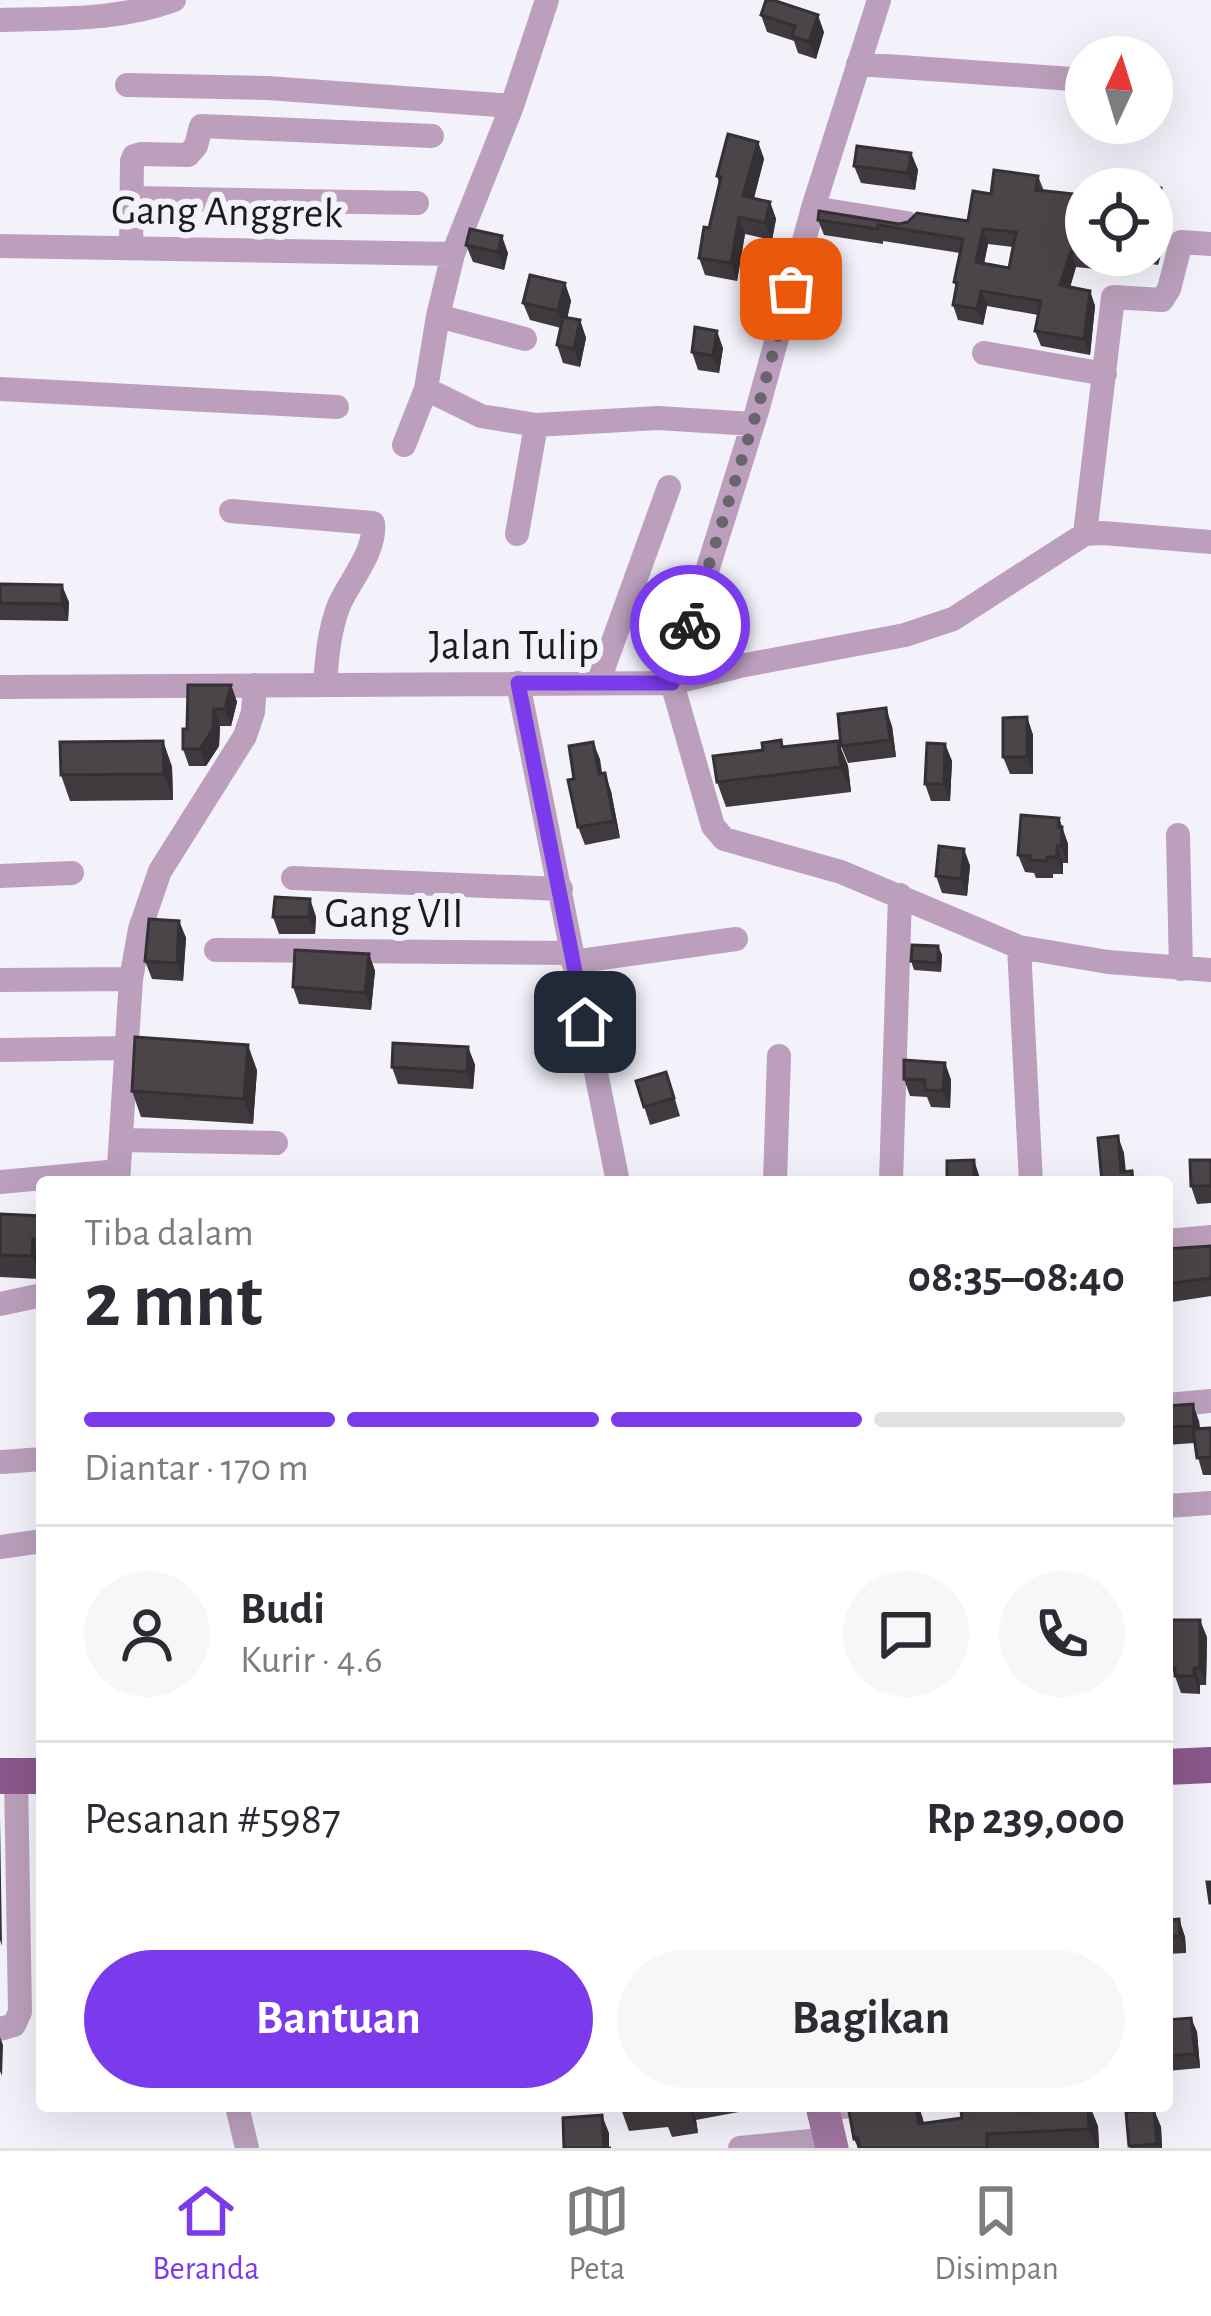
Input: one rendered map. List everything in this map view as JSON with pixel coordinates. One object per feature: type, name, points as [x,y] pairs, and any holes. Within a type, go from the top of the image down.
[{"type":"main road","points":[[1173,1767],[1211,1766]]},
{"type":"street","points":[[0,20],[98,18],[174,0]]},
{"type":"street","points":[[404,445],[426,389],[453,254],[548,0]]},
{"type":"street","points":[[879,0],[672,683],[717,833],[841,872],[1019,947],[1108,962],[1211,970]]},
{"type":"street","points":[[858,64],[1065,79]]},
{"type":"street","points":[[127,85],[268,88],[512,106]]},
{"type":"street","points":[[131,248],[134,156],[188,155],[196,146],[198,130],[206,124],[432,136]]},
{"type":"street","points":[[133,198],[417,202]]},
{"type":"street","points":[[813,208],[908,223]]},
{"type":"street","points":[[1211,244],[1180,242],[1169,290],[1162,300],[1113,296],[1085,534],[1211,542]]},
{"type":"street","name":"Gang Anggrek","points":[[0,246],[453,254]]},
{"type":"street","points":[[438,316],[525,339]]},
{"type":"street","points":[[984,353],[1105,374]]},
{"type":"street","points":[[0,389],[337,406]]},
{"type":"street","points":[[426,389],[481,416],[536,425],[658,418],[753,424]]},
{"type":"street","points":[[517,534],[536,425]]},
{"type":"street","points":[[598,683],[669,487]]},
{"type":"street","points":[[231,511],[373,523],[369,547],[339,604],[329,636],[325,684]]},
{"type":"street","name":"Jalan Tulip","points":[[0,687],[672,683],[905,635],[953,620],[1085,534]]},
{"type":"street","points":[[518,683],[617,1176]]},
{"type":"street","points":[[118,1176],[131,979],[140,929],[171,850],[245,736],[255,685]]},
{"type":"street","points":[[1178,836],[1181,969]]},
{"type":"street","points":[[0,876],[72,874]]},
{"type":"street","points":[[293,878],[561,889]]},
{"type":"street","points":[[891,1176],[900,895]]},
{"type":"street","name":"Gang VII","points":[[216,950],[573,957],[736,939]]},
{"type":"street","points":[[1019,947],[1031,1176]]},
{"type":"street","points":[[0,980],[131,979]]},
{"type":"street","points":[[0,1050],[128,1048]]},
{"type":"street","points":[[775,1176],[779,1056]]},
{"type":"street","points":[[121,1140],[276,1142]]},
{"type":"street","points":[[0,1182],[36,1180]]},
{"type":"street","points":[[1173,1240],[1211,1237]]},
{"type":"street","points":[[0,1304],[36,1296]]},
{"type":"street","points":[[1173,1405],[1211,1401]]},
{"type":"street","points":[[2,1462],[36,1459]]},
{"type":"street","points":[[1173,1506],[1211,1503]]},
{"type":"street","points":[[0,1546],[36,1542]]},
{"type":"street","points":[[0,2029],[14,2024],[20,2012],[19,1776]]},
{"type":"street","points":[[239,2112],[248,2148]]},
{"type":"street","points":[[740,2148],[832,2122]]},
{"type":"building","points":[[766,0],[818,15],[809,42],[792,36],[795,26],[761,15]]},
{"type":"building","points":[[728,134],[758,142],[743,196],[770,202],[765,223],[739,217],[731,263],[699,258]]},
{"type":"building","points":[[857,146],[911,153],[908,173],[854,166]]},
{"type":"building","points":[[994,170],[1038,176],[1036,190],[1065,193],[1065,270],[1060,285],[1090,291],[1084,339],[1035,331],[1041,301],[981,291],[977,309],[953,305],[963,239],[818,220],[819,211],[899,224],[917,213],[968,221],[973,191],[991,194]],"holes":[[[983,229],[1016,232],[1009,268],[976,262]]]},
{"type":"building","points":[[470,229],[502,236],[498,252],[466,245]]},
{"type":"building","points":[[530,275],[565,283],[558,311],[523,303]]},
{"type":"building","points":[[563,317],[580,320],[574,349],[557,345]]},
{"type":"building","points":[[695,327],[717,331],[713,356],[692,352]]},
{"type":"building","points":[[0,584],[62,585],[62,604],[0,603]]},
{"type":"building","points":[[188,685],[231,685],[225,709],[214,709],[213,729],[200,749],[183,749]]},
{"type":"building","points":[[886,708],[890,740],[841,746],[838,714]]},
{"type":"building","points":[[1027,717],[1027,757],[1003,757],[1003,718]]},
{"type":"building","points":[[781,740],[782,747],[838,741],[841,767],[717,782],[713,756],[763,750],[762,743]]},
{"type":"building","points":[[163,741],[164,774],[61,775],[60,742]]},
{"type":"building","points":[[593,742],[599,774],[605,773],[614,821],[578,827],[568,780],[574,779],[569,746]]},
{"type":"building","points":[[927,743],[945,744],[944,784],[925,784]]},
{"type":"building","points":[[1021,815],[1059,818],[1057,857],[1047,857],[1047,861],[1018,855]]},
{"type":"building","points":[[939,846],[964,849],[961,879],[936,876]]},
{"type":"building","points":[[275,897],[310,899],[309,917],[273,917]]},
{"type":"building","points":[[149,919],[179,921],[177,963],[145,961]]},
{"type":"building","points":[[912,945],[938,946],[938,963],[911,961]]},
{"type":"building","points":[[295,950],[369,954],[365,993],[293,987]]},
{"type":"building","points":[[135,1037],[248,1045],[244,1099],[132,1091]]},
{"type":"building","points":[[393,1043],[468,1047],[467,1072],[392,1067]]},
{"type":"building","points":[[904,1060],[945,1063],[943,1091],[925,1090],[925,1080],[904,1079]]},
{"type":"building","points":[[666,1072],[674,1098],[644,1107],[636,1081]]},
{"type":"building","points":[[1118,1136],[1121,1172],[1132,1171],[1132,1176],[1101,1176],[1098,1138]]},
{"type":"building","points":[[974,1160],[974,1176],[947,1176],[947,1161]]},
{"type":"building","points":[[1190,1160],[1211,1160],[1211,1186],[1191,1186]]},
{"type":"building","points":[[0,1214],[36,1216],[32,1256],[0,1255]]},
{"type":"building","points":[[1211,1246],[1211,1278],[1173,1283],[1173,1249]]},
{"type":"building","points":[[1193,1404],[1194,1426],[1173,1427],[1173,1406]]},
{"type":"building","points":[[1211,1428],[1211,1457],[1197,1458],[1193,1429]]},
{"type":"building","points":[[1173,1620],[1200,1620],[1200,1668],[1194,1668],[1194,1676],[1175,1676]]},
{"type":"building","points":[[1179,1919],[1180,1936],[1173,1937],[1173,1920]]},
{"type":"building","points":[[1191,2018],[1195,2054],[1173,2056],[1173,2020]]},
{"type":"building","points":[[849,2112],[917,2112],[919,2124],[962,2118],[961,2112],[1088,2112],[1089,2129],[987,2134],[987,2148],[859,2148],[858,2138],[854,2139]]},
{"type":"building","points":[[1126,2112],[1154,2112],[1157,2144],[1129,2146]]},
{"type":"building","points":[[602,2115],[604,2148],[564,2148],[563,2118]]},
{"type":"way so far","points":[[690,625],[791,289]]},
{"type":"route","points":[[585,1022],[518,683],[672,683],[690,625]]}]
